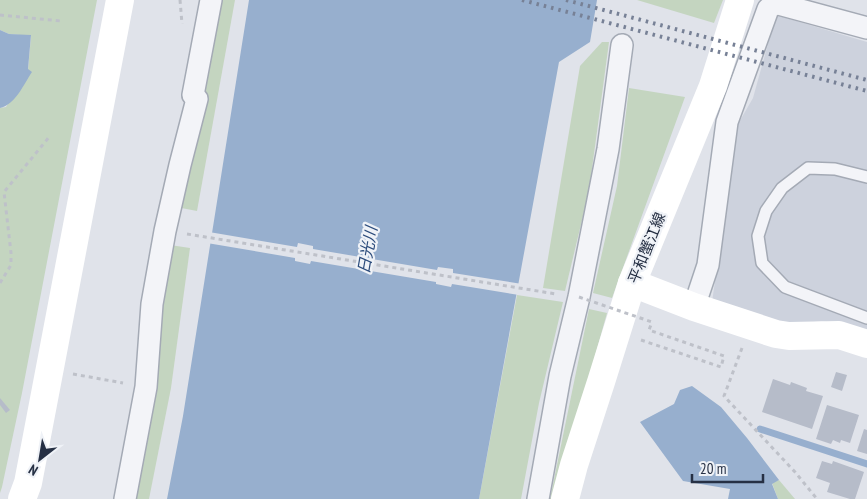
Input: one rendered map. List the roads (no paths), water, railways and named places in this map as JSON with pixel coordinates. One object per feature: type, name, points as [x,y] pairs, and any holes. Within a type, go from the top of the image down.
[{"type":"street","points":[[22,499],[28,483],[48,369],[120,0]]},
{"type":"street","points":[[125,499],[146,387],[152,304],[164,231],[197,99],[193,95],[210,0]]},
{"type":"street","name":"平和蟹江線","points":[[565,499],[632,282],[712,86],[740,0]]},
{"type":"street","points":[[694,307],[708,266],[727,122],[768,9],[775,1],[867,28]]},
{"type":"street","points":[[538,499],[572,296],[608,149],[622,45]]},
{"type":"street","points":[[632,282],[694,307],[776,334],[789,336],[840,335],[867,344]]},
{"type":"lane","points":[[867,177],[835,169],[808,168],[782,188],[766,211],[758,236],[762,264],[786,287],[867,318]]},
{"type":"water","name":"日光川","points":[[249,0],[597,0],[590,42],[559,62],[479,499],[167,499],[183,416]]},
{"type":"water","points":[[0,30],[9,34],[31,35],[28,69],[32,72],[15,98],[0,108]]},
{"type":"water","points":[[692,386],[721,407],[779,480],[772,484],[778,499],[728,499],[730,489],[683,481],[640,422],[674,404],[680,390]]},
{"type":"waterway","points":[[760,429],[867,464]]},
{"type":"railway","points":[[522,0],[867,91]]},
{"type":"railway","points":[[566,0],[867,80]]}]
